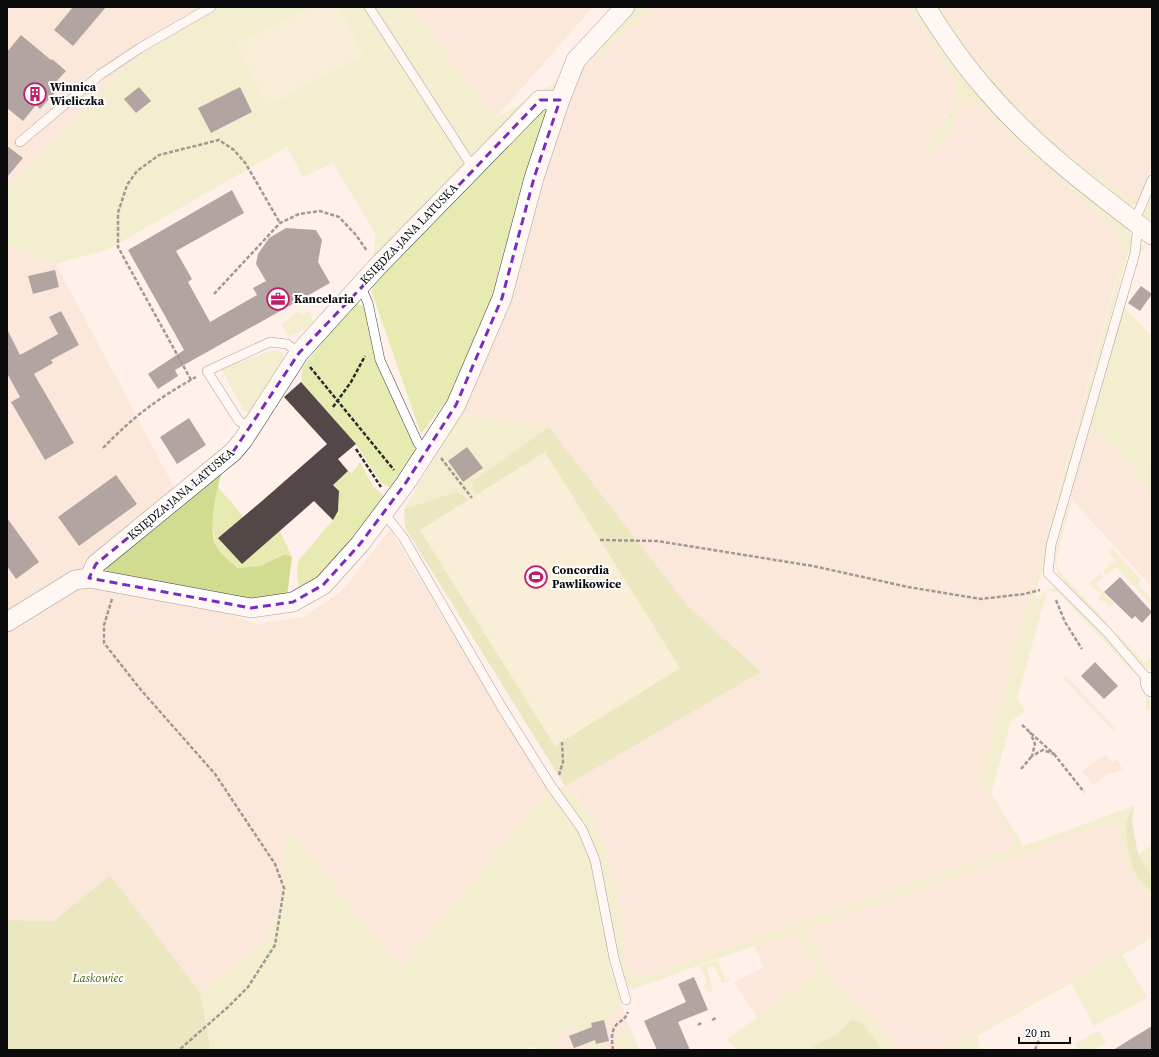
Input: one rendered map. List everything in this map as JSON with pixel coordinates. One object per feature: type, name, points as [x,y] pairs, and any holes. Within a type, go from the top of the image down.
[{"type":"street","points":[[7,622],[75,580],[89,578],[251,608],[293,602],[323,585],[360,544],[400,490],[456,405],[502,298],[534,178],[560,100],[576,60],[625,7]]},
{"type":"street","points":[[926,7],[986,91],[1015,122],[1074,174],[1141,226]]},
{"type":"street","name":"KSIĘDZA JANA LATUSKA","points":[[89,578],[96,564],[233,452],[243,440],[299,352],[377,267],[540,100],[560,100]]},
{"type":"lane","points":[[20,142],[101,74],[140,48],[211,7]]},
{"type":"lane","points":[[369,7],[473,168]]},
{"type":"lane","points":[[1151,684],[1107,632],[1048,573],[1051,545],[1136,253],[1141,226],[1139,211],[1152,180]]},
{"type":"lane","points":[[360,285],[368,303],[380,360],[418,443],[426,452]]},
{"type":"lane","points":[[250,428],[238,421],[207,371],[270,342],[288,344],[299,352]]},
{"type":"lane","points":[[383,512],[404,537],[501,706],[582,829],[595,860],[613,952],[626,1000]]},
{"type":"path","points":[[191,380],[118,247],[118,213],[126,185],[137,171],[159,155],[219,140],[234,150],[246,164],[280,223]]},
{"type":"path","points":[[214,294],[280,223],[299,214],[320,211],[339,217],[356,235],[377,267]]},
{"type":"path","points":[[333,407],[351,382],[375,338]]},
{"type":"path","points":[[299,352],[338,401],[400,490]]},
{"type":"path","points":[[103,448],[129,421],[147,407],[207,371]]},
{"type":"path","points":[[356,449],[380,486],[400,490]]},
{"type":"path","points":[[426,452],[436,452],[472,498]]},
{"type":"path","points":[[600,540],[657,541],[813,566],[908,587],[981,599],[1024,594],[1040,590]]},
{"type":"path","points":[[114,583],[112,600],[104,625],[104,643],[141,690],[215,774],[275,864],[284,888],[275,945],[248,987],[179,1050]]},
{"type":"path","points":[[1055,597],[1065,622],[1082,649]]},
{"type":"path","points":[[1022,724],[1054,754],[1084,792]]},
{"type":"path","points":[[1030,732],[1035,744],[1032,756]]},
{"type":"path","points":[[560,797],[558,780],[563,762],[562,742]]},
{"type":"path","points":[[1021,769],[1032,756],[1043,750],[1054,754]]},
{"type":"path","points":[[613,1050],[612,1036],[616,1026],[626,1017],[629,1010]]},
{"type":"path","points":[[712,1020],[716,1018]]},
{"type":"path","points":[[1035,1050],[1040,1037]]},
{"type":"highlighted area","points":[[540,100],[560,100],[534,178],[502,298],[456,405],[405,484],[360,544],[323,585],[293,602],[251,608],[89,578],[96,564],[233,452],[299,353]]},
{"type":"shaded area","points":[[7,7],[195,7],[124,68],[7,188]]},
{"type":"shaded area","points":[[308,7],[339,7],[364,55],[268,106],[236,45]]},
{"type":"shaded area","points":[[410,7],[593,7],[494,120]]},
{"type":"shaded area","points":[[632,7],[910,7],[952,74],[956,86],[956,107],[944,117],[927,155],[942,144],[953,128],[959,108],[965,101],[972,100],[980,104],[1014,140],[1114,227],[1120,237],[1122,258],[980,780],[1012,835],[1013,849],[643,977],[627,969],[616,889],[606,852],[595,825],[577,796],[565,786],[761,672],[687,605],[549,427],[460,414],[575,71]]},
{"type":"shaded area","points":[[939,7],[1152,7],[1152,161],[1142,196],[1136,201],[1104,183],[1032,121],[971,53]]},
{"type":"shaded area","points":[[7,247],[56,264],[175,489],[88,560],[256,624],[303,617],[342,591],[390,529],[548,791],[400,969],[287,828],[280,907],[261,947],[200,992],[110,875],[54,921],[7,920]]},
{"type":"shaded area","points":[[1089,429],[1096,432],[1121,455],[1152,492],[1152,587],[1070,498]]},
{"type":"shaded area","name":"Concordia Pawlikowice","points":[[545,452],[680,668],[555,746],[420,530]]},
{"type":"shaded area","points":[[1066,675],[1116,729],[1114,732],[1063,678]]},
{"type":"shaded area","points":[[1107,755],[1112,762],[1117,759],[1123,770],[1106,775],[1093,785],[1082,771],[1103,756]]},
{"type":"shaded area","points":[[1108,823],[1114,824],[1118,829],[1129,867],[1152,903],[1152,935],[987,1026],[940,1050],[895,1050],[829,975],[807,931],[808,927],[829,919]]},
{"type":"shaded area","points":[[796,931],[820,971],[758,1019],[734,982],[764,967],[754,946]]},
{"type":"shaded area","points":[[622,1005],[631,1030],[625,1030],[617,1039],[619,1050],[602,1050],[597,1030],[602,1020],[616,1013]]},
{"type":"shaded area","points":[[574,1023],[585,1050],[556,1050],[553,1042]]},
{"type":"green space","points":[[195,7],[410,7],[494,119],[575,71],[494,301],[459,384],[421,434],[372,293],[375,233],[333,163],[303,177],[287,147],[109,249],[56,264],[7,247],[7,188],[124,68]]},
{"type":"green space","points":[[632,7],[653,7],[648,16],[622,33],[600,57],[592,52]]},
{"type":"green space","points":[[910,7],[920,7],[959,64],[1128,224],[1132,240],[1047,545],[1043,569],[1034,596],[1038,598],[1049,589],[1058,589],[1097,628],[1138,677],[1059,593],[1047,591],[1017,699],[1025,709],[1022,714],[1011,721],[991,794],[1024,846],[1134,806],[1129,816],[1140,879],[1146,884],[1149,890],[1152,903],[1129,867],[1118,829],[1114,824],[1108,823],[808,927],[807,931],[829,975],[844,992],[872,1017],[895,1050],[880,1050],[878,1042],[851,1020],[836,1035],[813,1046],[812,1050],[779,1050],[778,1048],[773,1050],[737,1050],[727,1040],[820,971],[796,931],[633,989],[628,988],[615,975],[622,1005],[600,1025],[599,1030],[602,1050],[585,1050],[574,1023],[553,1042],[556,1050],[538,1050],[534,1046],[524,1050],[211,1050],[200,992],[261,947],[280,907],[287,827],[400,969],[548,791],[565,786],[582,803],[595,824],[612,871],[621,921],[627,969],[643,977],[1013,849],[1012,835],[980,780],[1118,276],[1121,245],[1114,227],[1014,140],[980,104],[972,100],[965,101],[959,108],[953,128],[942,144],[926,155],[933,134],[956,107],[956,86],[952,74]]},
{"type":"green space","points":[[932,7],[939,7],[1003,90],[1052,139],[1106,182],[1136,201],[1142,196],[1137,203],[1127,207],[1076,170],[990,85]]},
{"type":"green space","points":[[1152,196],[1152,228],[1142,218]]},
{"type":"green space","points":[[1146,244],[1148,247],[1146,246],[1139,254],[1125,308],[1152,337],[1152,492],[1106,440],[1089,429],[1140,247]]},
{"type":"green space","points":[[357,304],[364,306],[367,312],[377,363],[417,449],[393,486],[389,487],[381,483],[356,444],[301,382],[303,367],[351,306]]},
{"type":"green space","points":[[297,311],[301,314],[310,311],[313,324],[290,337],[281,325]]},
{"type":"green space","points":[[271,351],[283,353],[283,359],[250,413],[244,411],[221,369]]},
{"type":"green space","points":[[460,414],[549,427],[471,482],[476,495],[468,500],[458,491],[404,509]],"holes":[[[467,447],[482,468],[463,482],[448,461]]]},
{"type":"green space","name":"Concordia Pawlikowice","points":[[549,427],[687,605],[761,672],[565,786],[405,528],[404,509],[458,491],[468,500],[420,531],[545,453],[476,495],[471,482]]},
{"type":"green space","points":[[360,462],[373,486],[385,497],[358,536],[336,563],[313,584],[301,590],[297,575],[299,560],[333,520],[338,511],[339,491],[333,485],[348,471],[352,473]]},
{"type":"green space","points":[[222,473],[217,489],[213,522],[214,540],[217,547],[221,553],[237,568],[260,566],[285,554],[292,557],[287,596],[240,600],[112,575],[107,571],[107,566]]},
{"type":"green space","points":[[217,486],[244,517],[218,538],[242,564],[280,531],[292,557],[284,554],[260,566],[237,568],[216,546],[212,523]]},
{"type":"green space","points":[[1070,498],[1072,501],[1056,558],[1058,570],[1107,623],[1104,625],[1060,576],[1053,561]]},
{"type":"green space","points":[[1112,548],[1141,580],[1138,584],[1152,599],[1150,604],[1117,568],[1114,568],[1106,575],[1103,571],[1115,560],[1107,551]]},
{"type":"green space","points":[[1100,573],[1103,577],[1096,584],[1114,603],[1108,608],[1106,601],[1100,601],[1099,597],[1102,593],[1092,588],[1090,583]]},
{"type":"green space","points":[[1116,632],[1144,662],[1152,659],[1152,671],[1144,667],[1117,638]]},
{"type":"green space","points":[[1138,677],[1143,683],[1146,692],[1142,683]]},
{"type":"green space","points":[[1146,692],[1149,699],[1150,710],[1146,711]]},
{"type":"green space","points":[[1134,806],[1132,822],[1138,854],[1152,877],[1152,893],[1139,879],[1131,861],[1126,833],[1126,824],[1128,816]]},
{"type":"green space","points":[[1152,845],[1152,877],[1138,854]]},
{"type":"green space","name":"Laskowiec","points":[[110,875],[200,992],[211,1050],[7,1050],[7,920],[54,921]]},
{"type":"green space","points":[[1152,935],[1152,938],[1122,955],[1148,998],[1094,1026],[1071,983],[977,1036],[980,1050],[940,1050],[987,1026]]},
{"type":"green space","points":[[718,960],[725,980],[730,979],[729,981],[722,983],[714,966],[708,967],[707,969],[713,990],[708,993],[704,985],[707,983],[700,966]]},
{"type":"green space","points":[[851,1020],[859,1021],[878,1042],[880,1050],[812,1050],[813,1046],[836,1035]]},
{"type":"green space","points":[[625,1030],[631,1030],[639,1050],[619,1050],[617,1039]]},
{"type":"green space","points":[[1099,1031],[1106,1043],[1093,1050],[1078,1050],[1075,1043]]},
{"type":"building","points":[[73,7],[106,7],[73,46],[54,30]]},
{"type":"building","points":[[21,35],[66,71],[52,86],[57,90],[40,109],[36,105],[23,121],[7,108],[7,52]]},
{"type":"building","points":[[139,87],[151,101],[136,113],[124,99]]},
{"type":"building","points":[[240,87],[252,112],[211,133],[198,108]]},
{"type":"building","points":[[7,146],[23,158],[7,177]]},
{"type":"building","points":[[232,190],[244,213],[176,251],[192,279],[188,282],[210,322],[257,295],[253,288],[266,281],[256,264],[258,254],[269,238],[286,228],[316,230],[322,240],[318,262],[330,283],[175,370],[178,376],[158,389],[148,374],[184,350],[128,250]]},
{"type":"building","points":[[55,270],[59,287],[33,294],[28,276]]},
{"type":"building","points":[[1141,286],[1152,294],[1140,311],[1128,303]]},
{"type":"building","points":[[61,311],[79,345],[51,360],[53,363],[34,374],[74,443],[45,460],[11,402],[20,397],[7,373],[7,329],[20,355],[58,334],[49,317]]},
{"type":"building","points":[[301,382],[356,444],[338,459],[348,471],[333,485],[339,491],[338,511],[333,520],[314,501],[242,564],[218,538],[327,444],[284,397]]},
{"type":"building","points":[[189,418],[206,445],[177,464],[160,437]]},
{"type":"building","points":[[467,447],[483,468],[463,482],[448,461]]},
{"type":"building","points":[[116,475],[137,504],[79,546],[58,517]]},
{"type":"building","points":[[7,518],[39,562],[16,579],[7,566]]},
{"type":"building","points":[[1120,577],[1152,612],[1142,623],[1135,616],[1132,619],[1104,592]]},
{"type":"building","points":[[1095,662],[1118,686],[1104,699],[1081,676]]},
{"type":"building","points":[[694,977],[708,1010],[678,1022],[690,1050],[657,1050],[644,1021],[686,1002],[678,984]]},
{"type":"building","points":[[604,1020],[609,1041],[596,1044],[595,1040],[574,1048],[569,1036],[592,1027],[591,1023]]},
{"type":"building","points":[[1152,1026],[1152,1050],[1113,1050]]},
{"type":"place","name":"Winnica Wieliczka","points":[[35,94]]},
{"type":"place","name":"Kancelaria","points":[[278,299]]},
{"type":"place","name":"Concordia Pawlikowice","points":[[536,577]]}]
